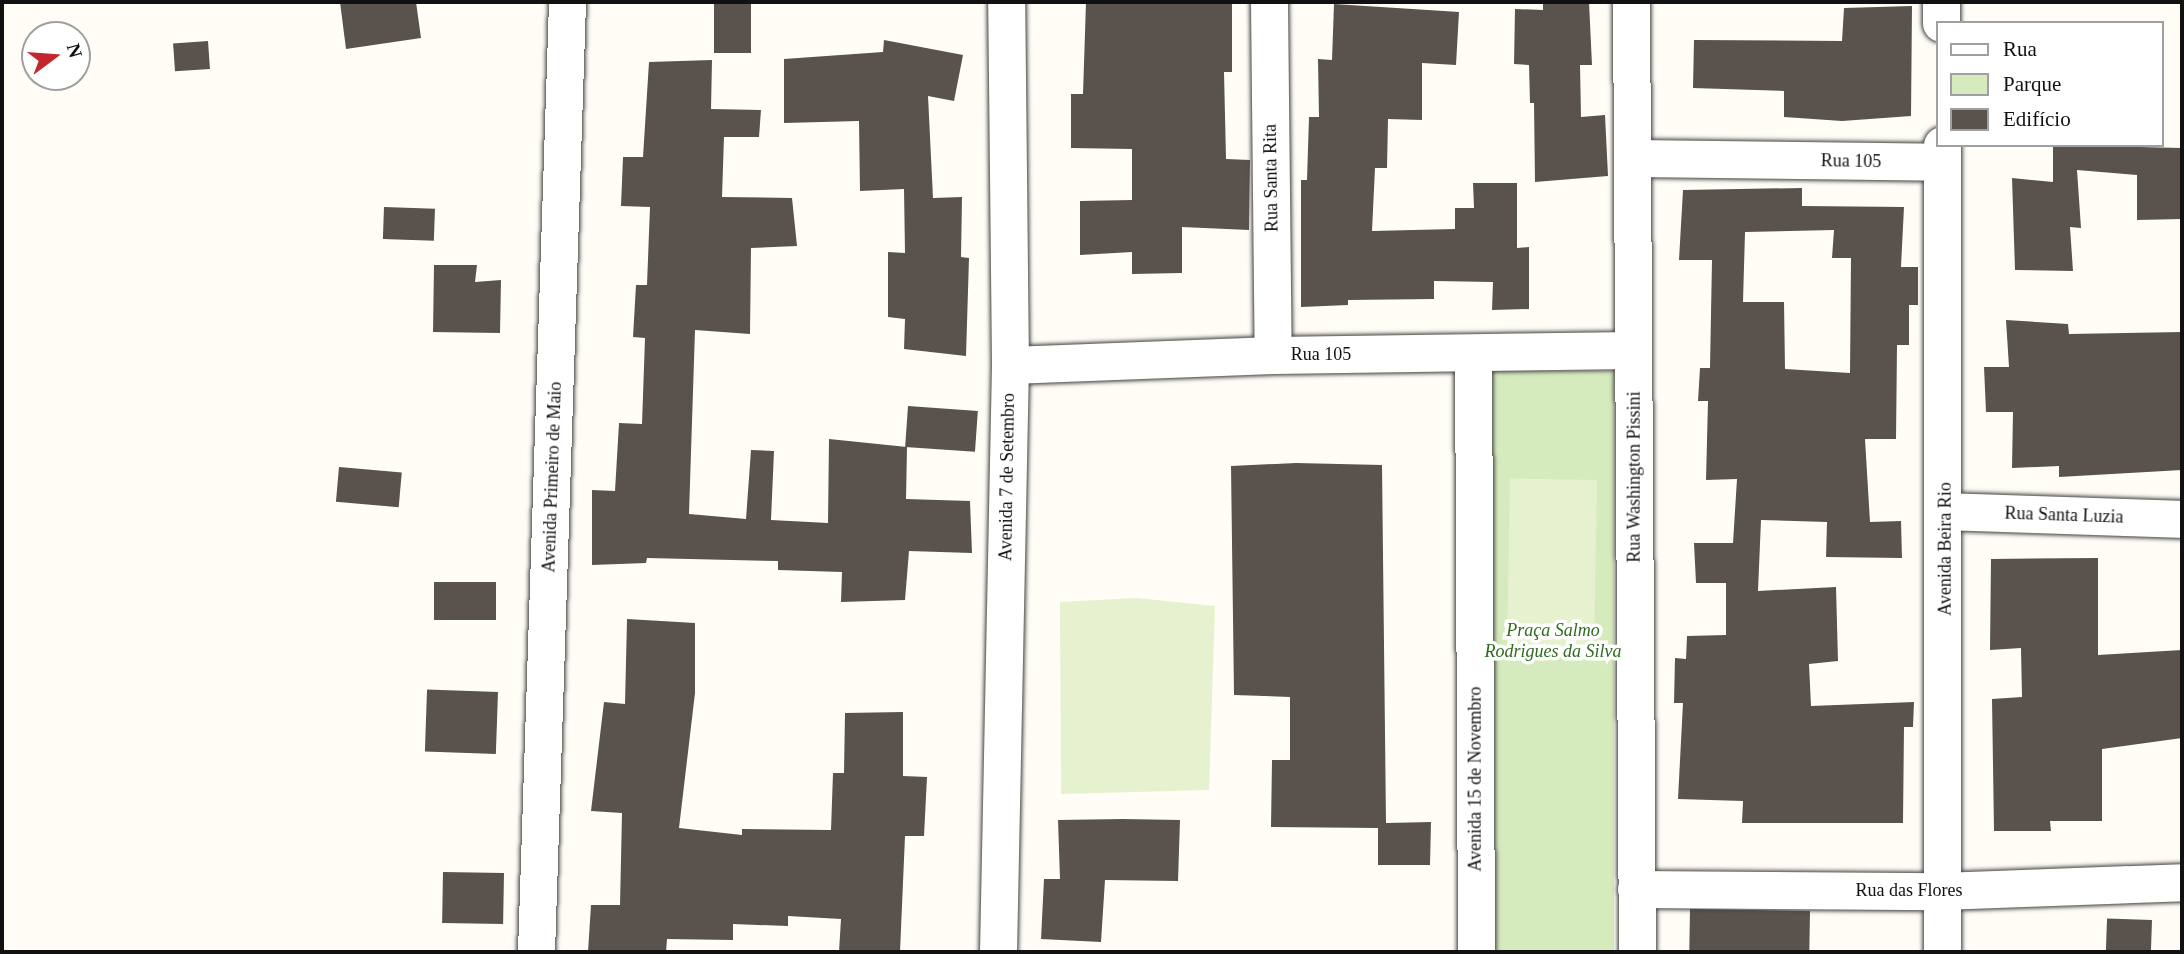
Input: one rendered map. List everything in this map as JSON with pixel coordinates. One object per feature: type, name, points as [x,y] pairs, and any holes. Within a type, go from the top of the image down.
[{"type":"street","name":"Avenida Primeiro de Maio","points":[[536,952],[567,2]]},
{"type":"street","name":"Avenida 7 de Setembro","points":[[998,952],[1010,365],[1006,2]]},
{"type":"street","name":"Rua Santa Rita","points":[[1269,2],[1273,355]]},
{"type":"street","name":"Rua Washington Pissini","points":[[1631,2],[1637,952]]},
{"type":"street","points":[[1941,2],[1941,21]]},
{"type":"street","name":"Rua 105","points":[[1633,158],[1942,153]]},
{"type":"street","name":"Avenida Beira Rio","points":[[1942,153],[1945,511],[1942,952]]},
{"type":"street","name":"Rua 105","points":[[1010,365],[1273,355],[1633,350]]},
{"type":"street","name":"Avenida 15 de Novembro","points":[[1473,353],[1476,952]]},
{"type":"street","name":"Rua Santa Luzia","points":[[1945,511],[2182,519]]},
{"type":"street","name":"Rua das Flores","points":[[1636,889],[1941,891],[2182,881]]},
{"type":"green space","name":"Praça Salmo Rodrigues da Silva","points":[[1490,371],[1614,371],[1614,952],[1490,952]]},
{"type":"green space","points":[[1510,478],[1597,480],[1594,656],[1507,654]]},
{"type":"green space","points":[[1137,598],[1215,606],[1209,790],[1061,794],[1060,602]]},
{"type":"building","points":[[340,2],[416,2],[421,38],[346,49]]},
{"type":"building","points":[[714,2],[751,2],[751,53],[714,53]]},
{"type":"building","points":[[1086,2],[1232,2],[1232,72],[1224,72],[1226,159],[1250,160],[1249,230],[1182,227],[1182,273],[1132,274],[1132,252],[1080,255],[1080,201],[1132,200],[1132,149],[1071,148],[1071,94],[1083,94]]},
{"type":"building","points":[[1543,2],[1589,2],[1592,65],[1580,65],[1581,117],[1605,115],[1608,176],[1535,182],[1534,103],[1530,103],[1529,65],[1514,64],[1515,9],[1543,10]]},
{"type":"building","points":[[1334,4],[1459,12],[1456,65],[1422,63],[1422,120],[1388,119],[1387,168],[1375,168],[1372,231],[1455,229],[1455,208],[1474,208],[1473,183],[1517,183],[1517,248],[1529,247],[1529,309],[1492,310],[1493,282],[1434,281],[1434,299],[1348,300],[1348,305],[1301,307],[1301,180],[1307,180],[1309,117],[1319,117],[1318,59],[1332,60]]},
{"type":"building","points":[[1912,6],[1911,116],[1842,121],[1784,117],[1784,91],[1693,88],[1694,40],[1842,41],[1844,8]]},
{"type":"building","points":[[884,40],[963,55],[954,101],[928,96],[933,198],[962,197],[961,257],[969,258],[966,356],[904,349],[905,319],[888,317],[888,252],[905,253],[904,189],[860,191],[859,121],[784,123],[784,59],[883,52]]},
{"type":"building","points":[[208,41],[210,69],[175,71],[173,43]]},
{"type":"building","points":[[712,60],[711,109],[761,110],[759,137],[724,137],[722,197],[792,198],[797,246],[751,248],[750,334],[695,330],[689,514],[746,519],[751,450],[774,451],[771,520],[828,523],[829,439],[907,447],[906,499],[970,501],[972,553],[909,551],[905,600],[841,602],[842,572],[778,570],[778,561],[647,558],[646,563],[592,565],[592,490],[615,491],[619,423],[642,424],[645,338],[633,337],[636,285],[647,285],[650,207],[621,206],[623,157],[643,157],[649,62]]},
{"type":"building","points":[[2053,147],[2182,148],[2182,219],[2137,220],[2137,175],[2077,170],[2081,228],[2070,227],[2073,271],[2015,270],[2012,178],[2053,182]]},
{"type":"building","points":[[1802,188],[1802,206],[1904,207],[1901,267],[1918,267],[1918,305],[1909,305],[1909,345],[1897,345],[1896,439],[1865,439],[1870,522],[1901,521],[1902,558],[1826,557],[1827,522],[1761,520],[1758,591],[1836,587],[1838,661],[1809,664],[1811,706],[1914,702],[1913,727],[1904,727],[1903,823],[1742,823],[1743,801],[1678,799],[1683,703],[1674,703],[1675,658],[1686,659],[1687,636],[1726,635],[1726,583],[1696,583],[1694,543],[1733,543],[1737,479],[1706,480],[1708,401],[1698,401],[1700,368],[1710,368],[1712,260],[1679,260],[1683,190]],"holes":[[[1834,230],[1832,258],[1851,258],[1850,373],[1785,369],[1784,302],[1743,302],[1745,232]]]},
{"type":"building","points":[[384,207],[435,209],[434,241],[383,239]]},
{"type":"building","points":[[434,265],[477,265],[475,282],[501,280],[500,333],[433,332]]},
{"type":"building","points":[[2006,320],[2068,324],[2069,334],[2182,332],[2182,470],[2059,477],[2059,466],[2012,468],[2013,412],[1986,412],[1984,367],[2009,367]]},
{"type":"building","points":[[908,406],[978,411],[975,452],[905,447]]},
{"type":"building","points":[[1296,463],[1382,465],[1386,823],[1431,822],[1430,865],[1378,865],[1378,828],[1271,827],[1272,760],[1290,760],[1290,697],[1234,695],[1231,466]]},
{"type":"building","points":[[339,467],[402,472],[399,507],[336,502]]},
{"type":"building","points":[[2098,558],[2098,655],[2182,650],[2182,738],[2102,749],[2102,821],[2050,821],[2051,831],[1994,831],[1992,699],[2022,697],[2021,648],[1990,650],[1991,559]]},
{"type":"building","points":[[434,582],[496,582],[496,620],[434,620]]},
{"type":"building","points":[[627,619],[695,623],[695,693],[679,828],[742,835],[742,829],[831,830],[833,773],[844,773],[845,713],[903,712],[903,776],[927,777],[924,836],[905,836],[900,952],[839,952],[841,919],[788,916],[788,926],[733,924],[733,940],[667,939],[666,952],[588,952],[591,905],[620,905],[622,813],[591,811],[604,702],[625,704]]},
{"type":"building","points":[[427,690],[498,692],[496,754],[425,751]]},
{"type":"building","points":[[1058,820],[1180,820],[1178,881],[1105,880],[1101,942],[1041,939],[1044,879],[1060,879]]},
{"type":"building","points":[[443,872],[504,873],[503,924],[442,923]]},
{"type":"building","points":[[1690,909],[1810,911],[1809,952],[1689,950]]},
{"type":"building","points":[[2107,918],[2152,920],[2151,952],[2106,950]]}]
